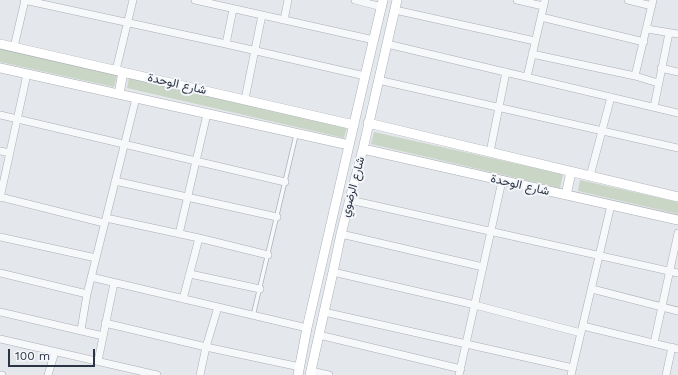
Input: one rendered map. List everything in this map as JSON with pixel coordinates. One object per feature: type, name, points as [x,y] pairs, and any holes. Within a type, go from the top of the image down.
[{"type":"street","points":[[14,47],[25,0],[364,76]]},
{"type":"street","points":[[119,94],[119,71],[133,0]]},
{"type":"street","points":[[195,0],[374,40]]},
{"type":"street","points":[[284,20],[288,0]]},
{"type":"street","points":[[355,0],[382,3]]},
{"type":"street","name":"شارع الرضوي","points":[[311,373],[341,234],[363,149],[397,0]]},
{"type":"street","points":[[517,0],[544,3],[527,77]]},
{"type":"street","points":[[628,0],[653,3],[635,76]]},
{"type":"street","name":"شارع الرضوي","points":[[299,371],[314,296],[382,3]]},
{"type":"street","points":[[226,44],[233,9]]},
{"type":"street","points":[[395,10],[535,42]]},
{"type":"street","points":[[245,100],[262,15]]},
{"type":"street","points":[[541,17],[644,42]]},
{"type":"street","points":[[647,29],[678,34]]},
{"type":"street","points":[[654,107],[669,33]]},
{"type":"street","name":"شارع الوحدة","points":[[0,44],[354,125]]},
{"type":"street","points":[[387,44],[678,112]]},
{"type":"street","points":[[532,54],[635,76],[658,83]]},
{"type":"street","name":"شارع الوحدة","points":[[0,68],[349,145]]},
{"type":"street","points":[[661,68],[678,72]]},
{"type":"street","points":[[490,152],[506,72]]},
{"type":"street","points":[[26,74],[0,198],[105,221],[199,238],[268,254]]},
{"type":"street","points":[[378,80],[678,148]]},
{"type":"street","points":[[590,176],[611,96]]},
{"type":"street","points":[[81,330],[91,277],[136,98]]},
{"type":"street","points":[[179,234],[189,197],[207,114]]},
{"type":"street","points":[[0,115],[285,182]]},
{"type":"street","name":"شارع الوحدة","points":[[368,123],[678,198]]},
{"type":"street","name":"شارع الوحدة","points":[[363,149],[678,220]]},
{"type":"street","points":[[0,151],[10,153]]},
{"type":"street","points":[[566,195],[571,172]]},
{"type":"street","points":[[115,181],[277,217]]},
{"type":"street","points":[[319,335],[460,372],[502,181]]},
{"type":"street","points":[[350,200],[678,273]]},
{"type":"street","points":[[324,312],[466,344],[572,372],[612,205]]},
{"type":"street","points":[[341,234],[483,267]]},
{"type":"street","points":[[654,343],[678,234]]},
{"type":"street","points":[[0,237],[96,258]]},
{"type":"street","points":[[183,299],[199,238]]},
{"type":"street","points":[[334,272],[582,330],[675,348],[666,375]]},
{"type":"street","points":[[0,273],[87,294]]},
{"type":"street","points":[[190,274],[260,289]]},
{"type":"street","points":[[91,277],[307,328]]},
{"type":"street","points":[[98,361],[114,283]]},
{"type":"street","points":[[592,290],[678,311]]},
{"type":"street","points":[[314,296],[328,298]]},
{"type":"street","points":[[200,375],[206,347],[218,307]]},
{"type":"street","points":[[0,312],[103,336]]},
{"type":"street","points":[[105,323],[299,371]]},
{"type":"street","points":[[0,339],[153,374]]},
{"type":"street","points":[[48,375],[55,352]]},
{"type":"street","points":[[311,373],[329,375]]},
{"type":"lane","points":[[254,316],[296,134]]},
{"type":"green space","points":[[0,47],[117,75],[114,87],[0,62]]},
{"type":"green space","points":[[129,78],[347,126],[344,138],[127,88]]},
{"type":"green space","points":[[374,132],[563,174],[560,188],[371,144]]},
{"type":"green space","points":[[580,180],[678,202],[678,214],[578,191]]}]
